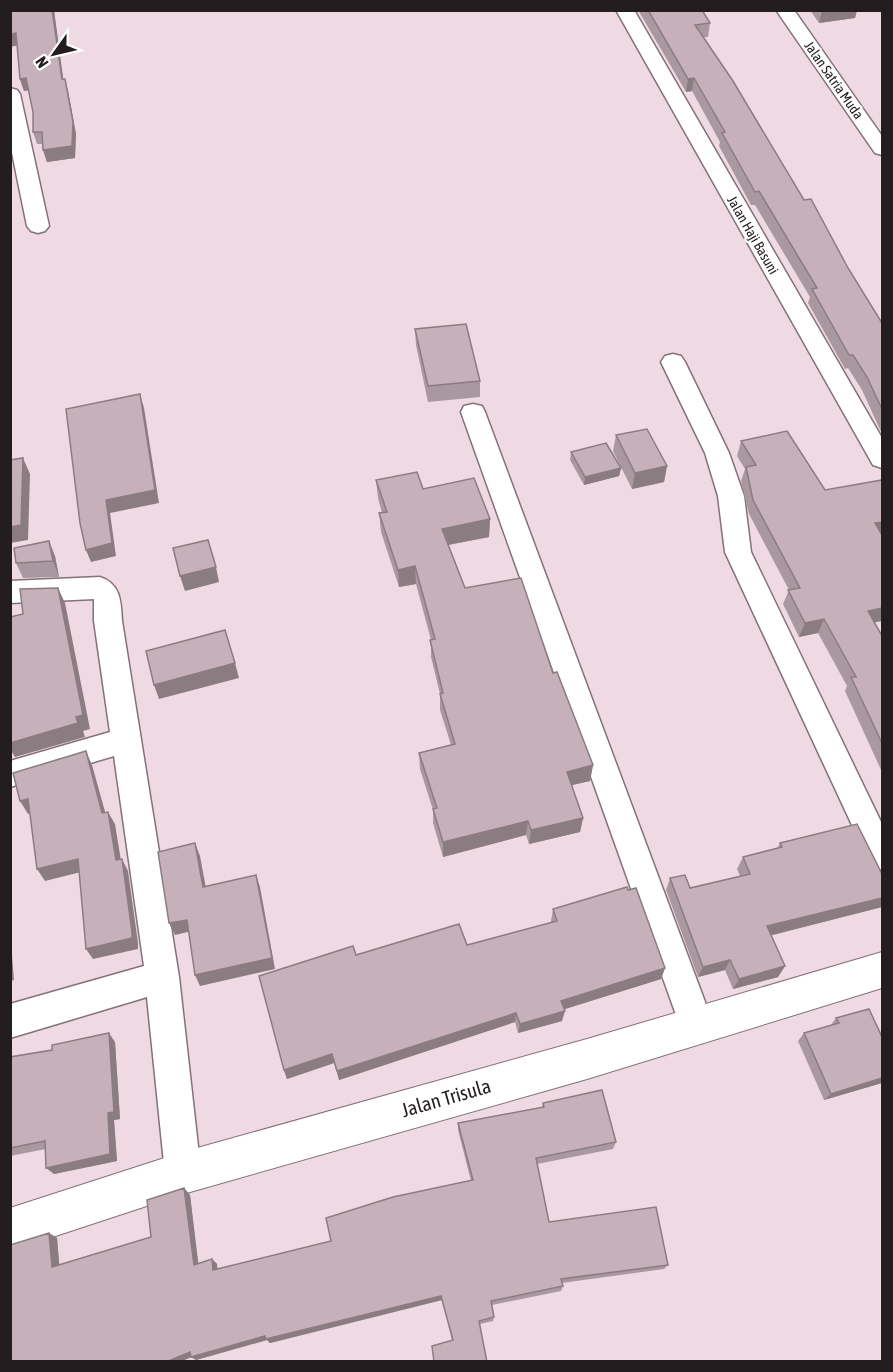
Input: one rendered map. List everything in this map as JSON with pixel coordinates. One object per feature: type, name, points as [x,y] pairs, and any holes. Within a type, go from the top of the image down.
[{"type":"street","name":"Jalan Haji Basuni","points":[[625,10],[882,459]]},
{"type":"street","name":"Jalan Satria Muda","points":[[785,10],[882,149]]},
{"type":"street","points":[[10,93],[38,226]]},
{"type":"street","points":[[673,362],[717,453],[732,496],[738,552],[882,856]]},
{"type":"street","points":[[473,412],[697,1026]]},
{"type":"street","points":[[10,592],[100,588],[107,597],[108,621],[162,977],[183,1173]]},
{"type":"street","points":[[10,774],[126,740]]},
{"type":"street","name":"Jalan Trisula","points":[[10,1230],[183,1173],[697,1026],[882,970]]},
{"type":"street","points":[[10,1021],[162,977]]},
{"type":"building","points":[[10,10],[52,10],[62,79],[65,79],[73,122],[72,146],[43,150],[42,132],[33,132],[33,112],[26,78],[20,79],[16,33],[10,34]]},
{"type":"building","points":[[648,10],[702,10],[710,23],[695,25],[733,81],[804,200],[811,199],[848,268],[882,323],[882,409],[867,377],[853,355],[849,355],[812,289],[817,288],[759,191],[755,192],[722,133],[725,132],[694,78],[688,79]]},
{"type":"building","points":[[466,324],[480,381],[428,386],[415,329]]},
{"type":"building","points":[[140,394],[155,490],[106,500],[112,543],[86,550],[80,523],[66,409]]},
{"type":"building","points":[[647,429],[667,466],[635,473],[616,435]]},
{"type":"building","points":[[787,431],[825,490],[882,480],[882,522],[875,523],[882,535],[882,608],[868,611],[882,636],[882,743],[851,677],[856,677],[824,619],[805,623],[788,590],[800,588],[753,500],[746,467],[756,465],[741,441]]},
{"type":"building","points":[[606,443],[621,468],[585,477],[571,452]]},
{"type":"building","points":[[23,458],[21,525],[10,527],[10,460]]},
{"type":"building","points":[[417,472],[423,489],[474,478],[490,519],[442,529],[465,588],[521,578],[553,673],[557,672],[593,765],[567,772],[583,818],[531,830],[528,821],[443,842],[433,809],[437,808],[419,753],[455,744],[440,694],[443,693],[430,640],[435,639],[415,566],[398,570],[379,513],[387,512],[376,480]]},
{"type":"building","points":[[208,540],[216,567],[180,576],[173,548]]},
{"type":"building","points":[[49,541],[53,561],[16,563],[14,548]]},
{"type":"building","points":[[58,588],[83,715],[76,717],[78,723],[10,743],[10,617],[23,614],[20,589]]},
{"type":"building","points":[[225,630],[235,663],[154,685],[146,651]]},
{"type":"building","points":[[86,751],[102,813],[108,812],[116,860],[122,859],[132,938],[86,949],[78,859],[37,869],[28,799],[20,801],[13,773]]},
{"type":"building","points":[[857,824],[882,874],[882,898],[767,926],[785,966],[739,979],[730,960],[703,967],[670,878],[685,875],[690,888],[750,874],[743,857],[782,847],[780,843]]},
{"type":"building","points":[[195,843],[203,887],[256,875],[272,958],[195,975],[187,920],[169,923],[158,852]]},
{"type":"building","points":[[627,887],[628,890],[636,888],[665,968],[561,1001],[565,1011],[520,1024],[516,1013],[337,1071],[332,1054],[284,1070],[259,976],[353,946],[356,955],[459,924],[467,945],[557,921],[553,909]]},
{"type":"building","points":[[869,1009],[882,1037],[882,1078],[831,1094],[804,1033],[839,1023],[836,1018]]},
{"type":"building","points":[[109,1033],[114,1112],[108,1113],[110,1154],[46,1168],[45,1141],[10,1148],[10,1057],[52,1050],[52,1045]]},
{"type":"building","points":[[602,1090],[616,1142],[536,1158],[549,1222],[656,1207],[668,1265],[561,1279],[563,1286],[491,1301],[494,1317],[479,1321],[487,1362],[434,1362],[432,1346],[453,1340],[441,1296],[266,1339],[265,1336],[191,1357],[190,1352],[166,1362],[10,1362],[10,1245],[49,1233],[52,1267],[151,1237],[147,1200],[184,1188],[194,1265],[212,1259],[213,1270],[331,1241],[326,1218],[393,1197],[473,1180],[458,1123],[544,1107],[543,1103]]}]
